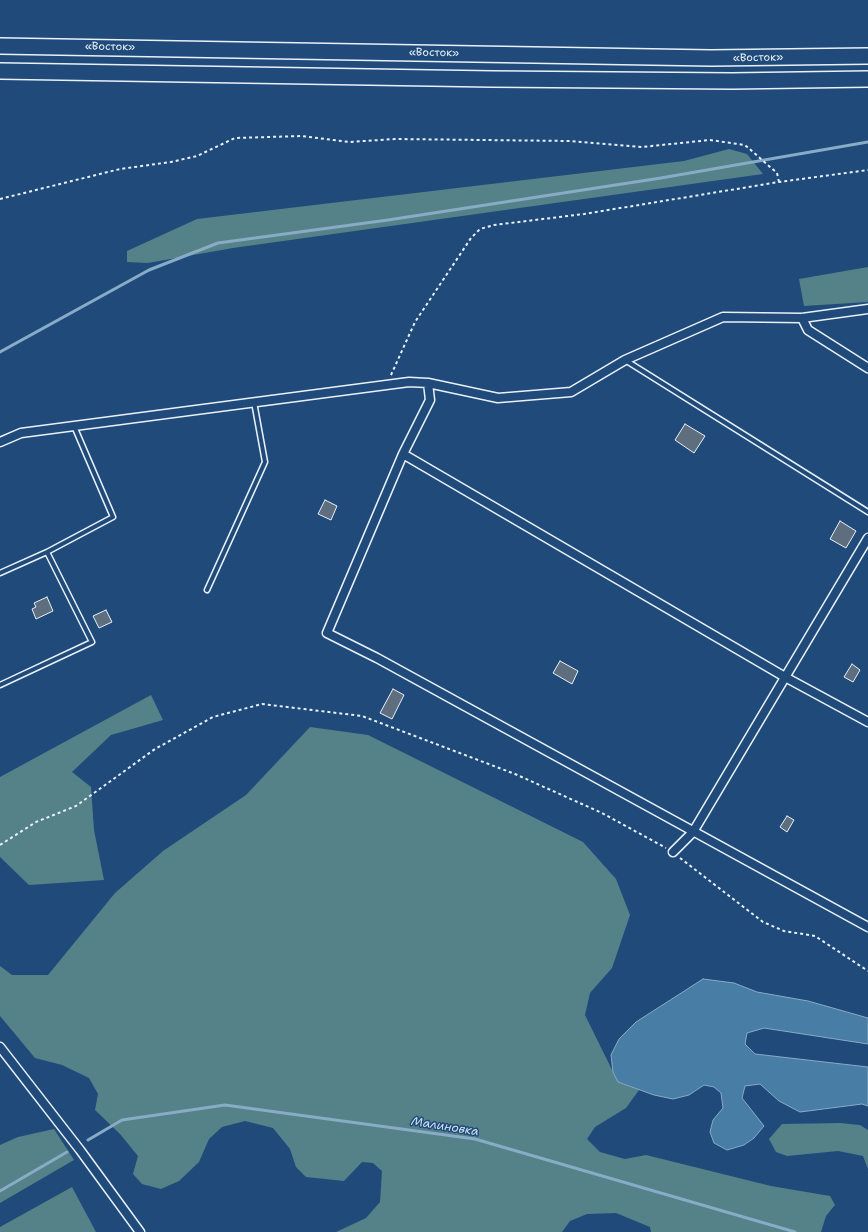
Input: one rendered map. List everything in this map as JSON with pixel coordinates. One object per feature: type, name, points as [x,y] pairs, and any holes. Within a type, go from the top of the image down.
[{"type":"highway","name":"«Восток»","points":[[0,46],[711,58],[868,56]]},
{"type":"highway","name":"«Восток»","points":[[0,70],[500,79],[732,81],[868,79]]},
{"type":"street","points":[[0,442],[21,433],[409,382],[428,383],[498,398],[571,392],[625,360],[723,317],[802,318],[868,309]]},
{"type":"street","points":[[802,318],[808,330],[868,368]]},
{"type":"street","points":[[428,383],[430,400],[403,454],[327,633],[868,927]]},
{"type":"street","points":[[403,454],[785,677],[868,722]]},
{"type":"street","points":[[673,852],[693,832],[868,538]]},
{"type":"street","points":[[0,1047],[80,1150],[140,1232]]},
{"type":"lane","points":[[625,360],[868,512]]},
{"type":"lane","points":[[208,590],[265,462],[254,402]]},
{"type":"lane","points":[[0,573],[47,552],[114,517],[74,426]]},
{"type":"lane","points":[[0,685],[92,642],[47,552]]},
{"type":"path","points":[[0,199],[120,169],[171,162],[197,156],[235,138],[302,136],[349,142],[395,139],[570,141],[642,147],[710,140],[745,145],[776,173],[779,182]]},
{"type":"path","points":[[387,385],[415,322],[471,238],[480,229],[494,225],[584,214],[779,182],[868,170]]},
{"type":"path","points":[[0,845],[36,822],[76,806],[155,749],[213,717],[262,704],[362,716],[515,774],[602,813],[673,852],[762,922],[784,931],[815,936],[868,971]]},
{"type":"green space","points":[[729,149],[747,154],[763,174],[233,248],[148,263],[127,262],[127,251],[197,219],[684,161]]},
{"type":"green space","points":[[868,267],[868,302],[804,306],[799,279]]},
{"type":"green space","points":[[151,695],[163,720],[111,735],[72,772],[91,787],[94,830],[104,880],[29,885],[0,857],[0,777]]},
{"type":"green space","points":[[310,727],[368,735],[583,842],[616,879],[630,915],[612,968],[590,993],[585,1015],[618,1082],[639,1090],[626,1108],[595,1127],[587,1139],[600,1152],[625,1159],[646,1155],[771,1186],[830,1196],[835,1205],[826,1216],[821,1232],[651,1232],[650,1227],[616,1213],[587,1214],[570,1221],[562,1232],[336,1232],[366,1218],[380,1202],[382,1171],[373,1163],[362,1162],[344,1181],[306,1177],[296,1167],[290,1149],[273,1128],[245,1121],[222,1127],[209,1139],[199,1162],[179,1181],[161,1189],[142,1184],[133,1174],[138,1156],[120,1134],[95,1110],[98,1094],[89,1078],[62,1065],[35,1058],[0,1016],[0,966],[12,975],[48,975],[115,893],[163,851],[246,795]]},
{"type":"green space","points":[[840,1123],[860,1125],[868,1130],[868,1169],[863,1156],[838,1151],[787,1156],[776,1152],[769,1139],[782,1124]]},
{"type":"green space","points":[[54,1129],[74,1160],[0,1203],[0,1145],[18,1137]]},
{"type":"green space","points":[[72,1187],[96,1232],[0,1232],[0,1227]]},
{"type":"water","points":[[703,979],[734,983],[757,992],[808,1001],[868,1018],[868,1044],[764,1028],[747,1033],[745,1044],[755,1054],[868,1067],[868,1106],[862,1104],[800,1112],[779,1101],[760,1084],[745,1086],[742,1098],[764,1126],[754,1138],[744,1145],[727,1150],[714,1143],[710,1132],[713,1120],[723,1108],[721,1093],[714,1087],[704,1085],[689,1095],[673,1099],[654,1095],[618,1082],[613,1072],[611,1055],[619,1039],[636,1022]]},
{"type":"building","points":[[685,424],[705,436],[694,453],[675,440]]},
{"type":"building","points":[[325,500],[337,506],[331,520],[318,514]]},
{"type":"building","points":[[840,521],[856,531],[846,548],[830,539]]},
{"type":"building","points":[[47,597],[53,611],[36,619],[32,609],[36,607],[34,603]]},
{"type":"building","points":[[106,610],[112,622],[99,628],[93,616]]},
{"type":"building","points":[[560,661],[578,671],[572,684],[553,673]]},
{"type":"building","points":[[852,664],[860,670],[853,682],[844,677]]},
{"type":"building","points":[[393,689],[404,695],[392,719],[380,713]]},
{"type":"building","points":[[787,816],[794,820],[787,832],[780,827]]},
{"type":"waterway","points":[[0,352],[149,270],[218,243],[388,220],[661,178],[868,142]]},
{"type":"waterway","name":"Малиновка","points":[[88,1140],[122,1120],[225,1105],[475,1139],[795,1232]]},
{"type":"waterway","name":"Малиновка","points":[[0,1191],[67,1152]]}]
